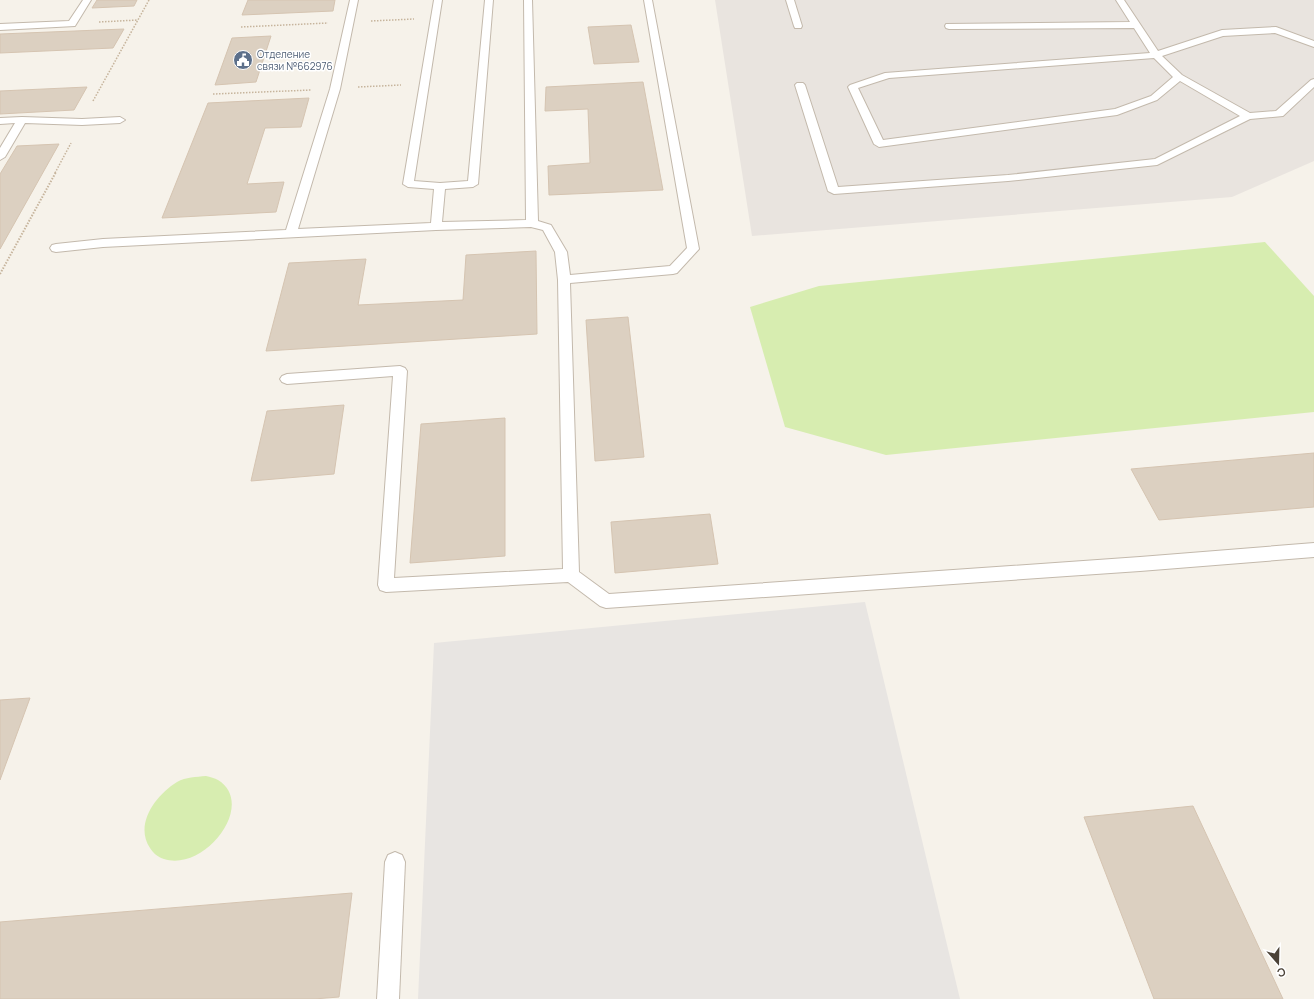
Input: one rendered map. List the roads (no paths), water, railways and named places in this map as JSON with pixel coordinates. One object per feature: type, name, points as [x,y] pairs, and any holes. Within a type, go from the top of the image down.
[{"type":"lane","points":[[0,27],[72,24],[88,0]]},
{"type":"lane","points":[[291,233],[335,89],[354,0]]},
{"type":"lane","points":[[438,0],[408,184],[440,186],[473,184],[488,0]]},
{"type":"lane","points":[[528,0],[532,223]]},
{"type":"lane","points":[[564,280],[673,270],[693,250],[648,0]]},
{"type":"lane","points":[[790,0],[798,26]]},
{"type":"lane","points":[[1120,0],[1156,55],[1179,77],[1248,116]]},
{"type":"lane","points":[[949,26],[1138,26]]},
{"type":"lane","points":[[1179,77],[1154,98],[1117,112],[878,144],[853,87],[888,75],[1156,55],[1222,34],[1276,30],[1314,44]]},
{"type":"lane","points":[[800,85],[834,191],[1008,178],[1157,162],[1248,116],[1279,114],[1314,82]]},
{"type":"lane","points":[[0,157],[22,120]]},
{"type":"lane","points":[[0,121],[22,120],[82,122],[120,120]]},
{"type":"lane","points":[[436,226],[440,186]]},
{"type":"lane","points":[[56,248],[104,243],[436,226],[532,223],[547,228],[561,252],[564,280],[571,575]]},
{"type":"lane","points":[[287,379],[400,371],[386,585],[571,575],[606,601],[1132,565],[1314,550]]},
{"type":"lane","points":[[388,999],[395,862]]},
{"type":"place","name":"Отделение связи №662976","points":[[243,60]]}]
